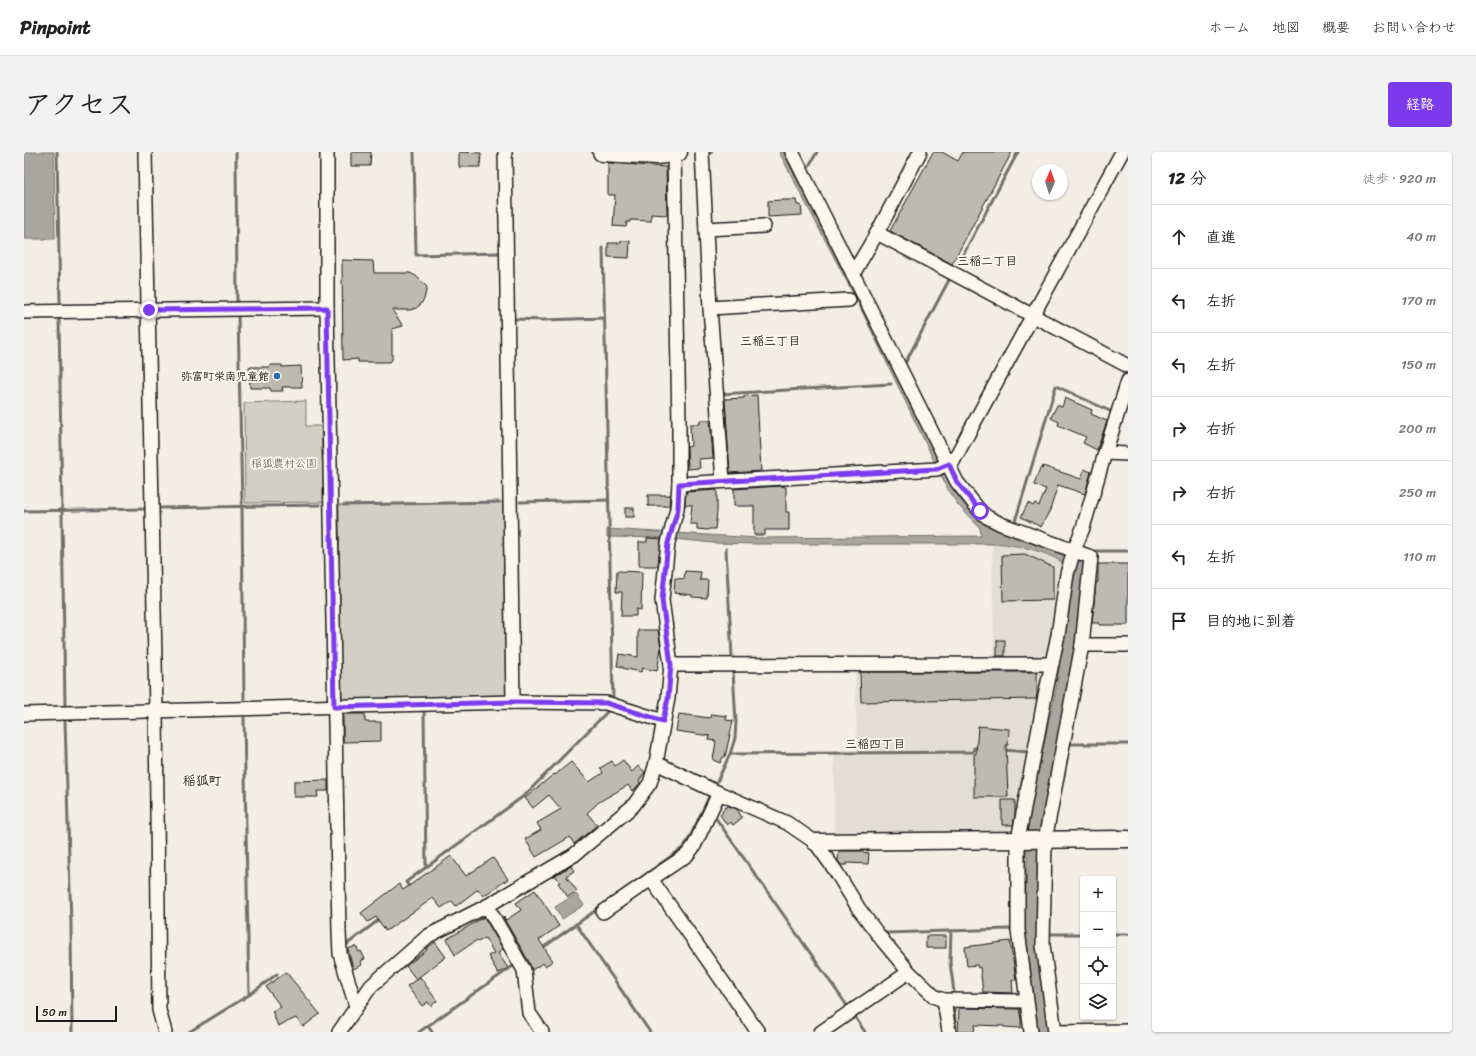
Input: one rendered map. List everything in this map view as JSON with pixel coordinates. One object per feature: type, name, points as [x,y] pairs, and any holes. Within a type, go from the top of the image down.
[{"type":"main road","points":[[602,152],[639,154],[676,153]]},
{"type":"street","points":[[145,152],[156,711],[159,1010],[165,1032]]},
{"type":"street","points":[[327,152],[327,308],[340,954],[356,1006]]},
{"type":"street","points":[[505,152],[513,702]]},
{"type":"street","points":[[702,152],[710,308],[722,481]]},
{"type":"street","points":[[792,152],[946,466],[957,482],[980,511],[987,517],[1001,524],[1091,557],[1082,645],[1044,840],[1043,945],[1055,1032],[1128,1031]]},
{"type":"street","points":[[853,274],[877,233],[920,152]]},
{"type":"street","points":[[946,466],[1032,317],[1122,152]]},
{"type":"street","points":[[339,1032],[371,986],[428,936],[487,906],[574,855],[633,806],[650,783],[656,763],[668,698],[671,665],[662,600],[670,537],[678,509],[679,424],[676,153]]},
{"type":"street","points":[[706,229],[764,226]]},
{"type":"street","points":[[877,233],[1032,317],[1128,366]]},
{"type":"street","points":[[710,308],[849,300]]},
{"type":"street","points":[[24,312],[327,308]]},
{"type":"street","points":[[1031,1032],[1018,930],[1021,840],[1044,696],[1058,635],[1067,574],[1074,550],[1084,528],[1105,453],[1128,381]]},
{"type":"street","points":[[1105,453],[1128,454]]},
{"type":"street","points":[[679,484],[946,466]]},
{"type":"street","points":[[1082,645],[1128,644]]},
{"type":"street","points":[[671,665],[1052,664]]},
{"type":"street","points":[[24,714],[513,702],[606,703],[663,721]]},
{"type":"street","points":[[656,763],[787,823],[815,842],[835,870],[859,909],[883,941],[909,972],[935,997],[944,1000],[1026,1001]]},
{"type":"street","points":[[603,912],[687,855],[694,846],[719,793]]},
{"type":"street","points":[[815,842],[1128,839]]},
{"type":"street","points":[[651,879],[758,1032]]},
{"type":"street","points":[[487,906],[524,970],[529,1013],[542,1032]]},
{"type":"street","points":[[821,1032],[909,972]]},
{"type":"street","points":[[944,1000],[949,1032]]},
{"type":"shaded area","points":[[24,152],[54,152],[55,239],[24,239]]},
{"type":"shaded area","points":[[779,152],[783,152],[897,374],[953,488],[964,504],[984,523],[1000,531],[1087,559],[1078,635],[1039,834],[1051,1032],[1037,1032],[1028,966],[1025,939],[1027,855],[1025,832],[1057,684],[1071,574],[1067,567],[1061,561],[1045,554],[1027,548],[1003,544],[755,544],[713,543],[664,538],[607,537],[607,529],[758,538],[981,536],[980,528],[958,505],[948,490],[858,303]]},
{"type":"shaded area","points":[[992,544],[1022,547],[1051,557],[1066,565],[1049,658],[994,658]]},
{"type":"shaded area","points":[[855,667],[1041,668],[1047,671],[1012,833],[834,837],[834,750],[857,750]]},
{"type":"shaded area","points":[[576,894],[584,905],[562,919],[555,907]]},
{"type":"green space","name":"稲狐農村公園","points":[[306,401],[306,426],[321,426],[324,502],[245,503],[244,403]]},
{"type":"green space","points":[[503,502],[506,695],[503,698],[345,700],[341,695],[339,505]]},
{"type":"building","points":[[351,152],[371,152],[370,166],[351,166]]},
{"type":"building","points":[[459,152],[481,153],[480,167],[459,167]]},
{"type":"building","points":[[933,152],[942,152],[958,161],[963,152],[1012,152],[952,264],[890,231]]},
{"type":"building","points":[[608,163],[666,167],[667,215],[651,214],[651,221],[630,220],[630,222],[627,222],[626,227],[613,226],[615,195],[608,195]]},
{"type":"building","points":[[796,200],[797,205],[801,205],[802,215],[768,217],[768,201]]},
{"type":"building","points":[[621,241],[630,241],[629,258],[608,257],[608,243],[621,243]]},
{"type":"building","points":[[342,260],[373,261],[374,273],[410,273],[416,276],[427,287],[424,299],[416,308],[410,310],[392,310],[403,326],[392,329],[392,360],[390,362],[358,362],[358,359],[343,360]]},
{"type":"building","points":[[270,365],[282,365],[282,367],[301,366],[302,387],[282,387],[283,391],[271,391],[270,388],[250,388],[249,367],[270,367]]},
{"type":"building","points":[[757,395],[761,471],[730,473],[725,399],[744,398],[744,396]]},
{"type":"building","points":[[1065,398],[1092,410],[1091,414],[1107,421],[1097,450],[1083,443],[1086,437],[1058,425],[1059,422],[1051,418],[1057,405],[1062,407]]},
{"type":"building","points":[[700,420],[710,420],[713,458],[699,459],[700,468],[688,469],[687,447],[691,446],[690,424],[700,424]]},
{"type":"building","points":[[1043,466],[1081,479],[1084,469],[1091,472],[1085,494],[1058,485],[1050,510],[1041,527],[1021,517],[1028,503],[1033,506],[1035,503],[1039,506],[1046,489],[1034,485],[1040,468],[1042,469]]},
{"type":"building","points":[[786,487],[786,512],[789,512],[789,530],[765,530],[765,535],[754,535],[754,506],[734,506],[734,489]]},
{"type":"building","points":[[717,490],[715,529],[697,529],[697,524],[690,524],[692,505],[685,505],[686,492]]},
{"type":"building","points":[[648,495],[670,495],[669,506],[648,506]]},
{"type":"building","points":[[625,508],[634,508],[634,517],[625,517]]},
{"type":"building","points":[[647,538],[661,539],[658,566],[639,566],[639,542],[647,542]]},
{"type":"building","points":[[1025,554],[1053,567],[1053,600],[1003,601],[1002,555]]},
{"type":"building","points":[[1098,564],[1128,564],[1128,625],[1099,625],[1099,623],[1092,623],[1096,582],[1098,582]]},
{"type":"building","points":[[617,571],[642,572],[641,610],[636,609],[636,616],[621,616],[622,592],[616,592]]},
{"type":"building","points":[[685,571],[701,572],[700,580],[708,580],[707,598],[692,597],[692,595],[674,593],[675,578],[684,579]]},
{"type":"building","points":[[638,630],[658,630],[661,648],[657,671],[642,668],[641,672],[622,668],[622,666],[617,666],[619,654],[638,657]]},
{"type":"building","points":[[997,640],[1005,640],[1005,656],[997,656]]},
{"type":"building","points":[[860,672],[1037,672],[1037,694],[1036,699],[861,702]]},
{"type":"building","points":[[343,714],[365,714],[365,722],[381,722],[381,741],[343,742]]},
{"type":"building","points":[[679,714],[710,718],[711,714],[727,716],[726,720],[733,721],[725,757],[723,757],[720,763],[713,760],[716,741],[709,740],[710,736],[676,731]]},
{"type":"building","points":[[978,726],[1009,729],[1008,745],[1006,745],[1008,797],[974,797],[974,754],[976,754]]},
{"type":"building","points":[[623,760],[632,772],[638,766],[645,772],[639,781],[640,783],[635,789],[632,791],[628,785],[599,802],[587,813],[597,825],[574,844],[570,837],[536,857],[525,839],[541,830],[537,823],[561,809],[549,795],[533,808],[525,798],[571,762],[589,782],[603,773],[600,768],[612,761],[615,766]]},
{"type":"building","points":[[328,780],[328,791],[317,791],[318,797],[294,797],[294,781]]},
{"type":"building","points":[[1002,800],[1015,800],[1013,825],[1002,825]]},
{"type":"building","points":[[728,806],[737,809],[742,818],[733,825],[731,822],[727,825],[720,815],[723,812],[722,810]]},
{"type":"building","points":[[839,851],[863,851],[869,853],[868,864],[847,863],[847,865],[841,865],[838,861]]},
{"type":"building","points":[[451,856],[466,876],[493,858],[508,879],[483,896],[478,889],[456,906],[452,901],[441,908],[433,898],[386,931],[376,917],[368,922],[361,913],[399,884],[403,890]]},
{"type":"building","points":[[571,866],[574,871],[566,876],[577,891],[568,897],[558,883],[560,882],[555,875]]},
{"type":"building","points":[[535,890],[559,926],[539,940],[553,961],[545,966],[543,963],[532,970],[528,960],[503,917],[506,920],[521,910],[516,903]]},
{"type":"building","points":[[484,917],[503,949],[498,953],[508,968],[498,973],[488,956],[494,953],[485,938],[478,942],[477,940],[455,955],[447,939]]},
{"type":"building","points":[[926,936],[946,936],[946,948],[926,948]]},
{"type":"building","points":[[1010,941],[1016,980],[1012,980],[1013,993],[983,992],[980,967],[978,968],[977,965],[967,966],[965,947]]},
{"type":"building","points":[[435,942],[446,957],[416,979],[406,966]]},
{"type":"building","points":[[356,946],[359,952],[361,951],[365,959],[360,961],[362,965],[353,969],[348,949]]},
{"type":"building","points":[[286,972],[320,1014],[303,1027],[296,1018],[278,1026],[272,1011],[281,1007],[266,987]]},
{"type":"building","points":[[420,977],[437,1001],[431,1006],[428,1002],[422,1006],[407,986]]},
{"type":"building","points":[[959,1008],[1019,1009],[1021,1028],[975,1025],[974,1032],[958,1032]]},
{"type":"waterway","points":[[57,152],[60,304]]},
{"type":"waterway","points":[[236,152],[237,302]]},
{"type":"waterway","points":[[414,152],[416,255],[499,253]]},
{"type":"waterway","points":[[707,154],[712,152]]},
{"type":"waterway","points":[[806,171],[817,152]]},
{"type":"waterway","points":[[955,270],[1018,152]]},
{"type":"waterway","points":[[603,248],[613,700]]},
{"type":"waterway","points":[[903,367],[950,278]]},
{"type":"waterway","points":[[238,314],[244,702]]},
{"type":"waterway","points":[[59,318],[65,707]]},
{"type":"waterway","points":[[515,319],[543,320],[604,318]]},
{"type":"waterway","points":[[1118,391],[1125,370]]},
{"type":"waterway","points":[[720,394],[891,384]]},
{"type":"waterway","points":[[1014,525],[1056,386],[1112,412],[1113,408]]},
{"type":"waterway","points":[[520,502],[608,500]]},
{"type":"waterway","points":[[343,505],[499,502]]},
{"type":"waterway","points":[[161,508],[320,505]]},
{"type":"waterway","points":[[24,511],[145,509]]},
{"type":"waterway","points":[[726,549],[732,657]]},
{"type":"waterway","points":[[1093,551],[1128,551]]},
{"type":"waterway","points":[[715,786],[730,754],[735,738],[736,722],[733,671]]},
{"type":"waterway","points":[[410,888],[406,882],[525,795],[610,709]]},
{"type":"waterway","points":[[424,711],[426,867]]},
{"type":"waterway","points":[[244,718],[249,995]]},
{"type":"waterway","points":[[65,720],[71,925],[72,1032]]},
{"type":"waterway","points":[[1070,744],[1128,744]]},
{"type":"waterway","points":[[730,754],[973,752],[974,748],[981,748]]},
{"type":"waterway","points":[[1002,750],[1030,752]]},
{"type":"waterway","points":[[614,897],[684,847],[710,795]]},
{"type":"waterway","points":[[715,817],[848,1007]]},
{"type":"waterway","points":[[541,949],[602,906]]},
{"type":"waterway","points":[[346,945],[380,919]]},
{"type":"waterway","points":[[576,924],[650,1032]]},
{"type":"waterway","points":[[887,933],[1009,929]]},
{"type":"waterway","points":[[951,931],[950,962],[954,992]]},
{"type":"waterway","points":[[1050,934],[1080,934]]},
{"type":"waterway","points":[[1116,934],[1128,934]]},
{"type":"waterway","points":[[419,1032],[513,966]]},
{"type":"waterway","points":[[189,1032],[249,995],[277,974]]},
{"type":"waterway","points":[[954,1005],[956,1032]]},
{"type":"waterway","points":[[855,1017],[865,1032]]},
{"type":"waterway","points":[[428,1026],[432,1032]]},
{"type":"place","name":"弥富町栄南児童館","points":[[277,376]]},
{"type":"district","name":"三稲二丁目","points":[[987,261]]},
{"type":"district","name":"三稲三丁目","points":[[770,341]]},
{"type":"district","name":"三稲四丁目","points":[[875,744]]},
{"type":"district","name":"稲狐町","points":[[202,780]]},
{"type":"route","points":[[149,310],[327,308],[334,707],[513,702],[606,703],[663,721],[668,698],[671,665],[662,600],[668,543],[678,509],[679,484],[937,469],[949,464],[957,482],[980,511]]}]
